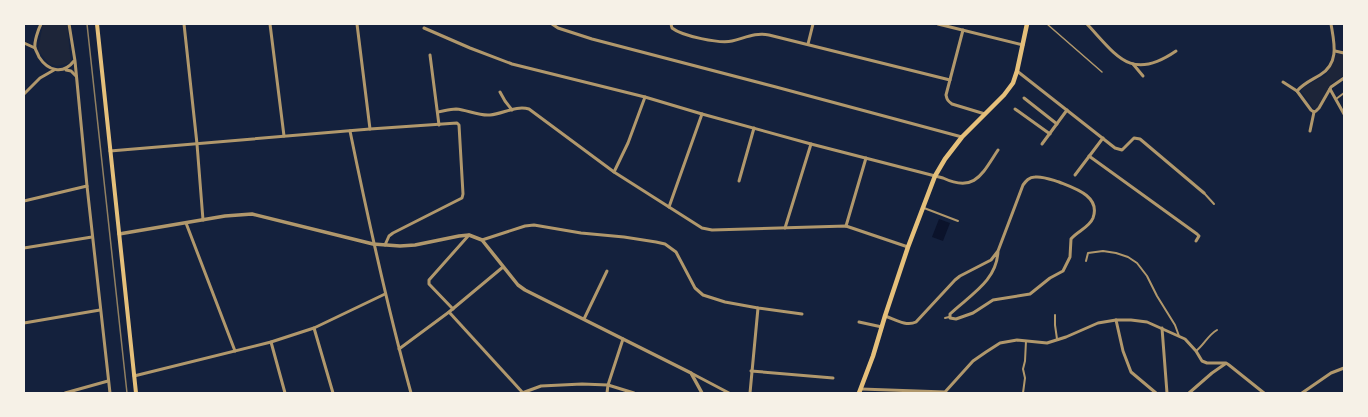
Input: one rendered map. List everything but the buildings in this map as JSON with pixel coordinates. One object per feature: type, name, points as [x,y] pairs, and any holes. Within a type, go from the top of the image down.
[{"type":"main road","points":[[96,24],[136,393]]},
{"type":"main road","points":[[860,391],[873,356],[908,247],[935,176],[962,137],[1004,95],[1012,83],[1017,71],[1027,24]]},
{"type":"street","points":[[35,48],[41,24]]},
{"type":"street","points":[[69,24],[75,61],[92,237],[110,393]]},
{"type":"street","points":[[184,24],[197,144],[203,220]]},
{"type":"street","points":[[270,24],[284,136]]},
{"type":"street","points":[[357,24],[370,129]]},
{"type":"street","points":[[552,24],[558,28],[592,39],[962,137]]},
{"type":"street","points":[[671,24],[672,28],[678,32],[715,41],[732,41],[761,33],[950,80]]},
{"type":"street","points":[[808,44],[813,24]]},
{"type":"street","points":[[940,24],[1023,44]]},
{"type":"street","points":[[1087,24],[1121,59],[1133,64],[1152,63],[1169,56],[1176,51]]},
{"type":"street","points":[[1297,91],[1303,85],[1327,70],[1334,57],[1335,51],[1331,24]]},
{"type":"street","points":[[424,28],[512,64],[645,97],[810,144],[961,184],[974,181],[980,176],[998,150]]},
{"type":"street","points":[[963,30],[946,95],[949,102],[985,114]]},
{"type":"street","points":[[24,43],[35,48],[41,60],[54,70]]},
{"type":"street","points":[[1335,51],[1344,53]]},
{"type":"street","points":[[430,55],[439,125]]},
{"type":"street","points":[[65,70],[75,61]]},
{"type":"street","points":[[1133,64],[1142,76]]},
{"type":"street","points":[[24,94],[40,78],[54,70],[71,71],[76,76]]},
{"type":"street","points":[[1017,71],[1115,148],[1122,150],[1134,138],[1140,139],[1204,192],[1214,204]]},
{"type":"street","points":[[1310,131],[1314,112],[1319,108],[1333,85],[1344,78]]},
{"type":"street","points":[[1283,82],[1297,91],[1314,112]]},
{"type":"street","points":[[1330,89],[1344,114]]},
{"type":"street","points":[[500,92],[512,110]]},
{"type":"street","points":[[1335,100],[1344,93]]},
{"type":"street","points":[[614,172],[628,143],[645,97]]},
{"type":"street","points":[[1024,98],[1057,124]]},
{"type":"street","points":[[438,112],[457,109],[490,115],[521,107],[534,112],[614,172],[702,228],[712,230],[846,226],[908,247]]},
{"type":"street","points":[[1015,109],[1050,134]]},
{"type":"street","points":[[1042,144],[1068,110]]},
{"type":"street","points":[[669,207],[702,114]]},
{"type":"street","points":[[110,152],[284,136],[457,123],[459,125],[462,198],[393,233],[389,236],[385,245]]},
{"type":"street","points":[[739,181],[754,128]]},
{"type":"street","points":[[350,131],[373,244],[411,393]]},
{"type":"street","points":[[1075,175],[1103,138]]},
{"type":"street","points":[[785,228],[810,144]]},
{"type":"street","points":[[1089,156],[1197,234],[1199,236],[1196,241]]},
{"type":"street","points":[[846,226],[866,158]]},
{"type":"street","points":[[944,318],[949,317],[951,319],[956,319],[973,313],[993,300],[1027,295],[1050,278],[1061,273],[1070,257],[1071,239],[1088,225],[1093,217],[1093,203],[1085,194],[1072,187],[1040,177],[1031,178],[1023,185],[998,251],[996,265],[989,278],[950,314],[949,317]]},
{"type":"street","points":[[24,201],[87,186]]},
{"type":"street","points":[[923,207],[958,221]]},
{"type":"street","points":[[119,234],[225,216],[252,214],[373,244],[414,245],[442,238],[469,235],[482,240],[521,288],[729,393]]},
{"type":"street","points":[[186,223],[235,351]]},
{"type":"street","points":[[482,240],[525,226],[534,225],[576,233],[624,237],[665,244],[676,252],[695,288],[703,295],[725,302],[802,314]]},
{"type":"street","points":[[453,309],[429,284],[429,279],[469,235]]},
{"type":"street","points":[[24,248],[92,237]]},
{"type":"street","points":[[885,316],[907,324],[916,322],[955,280],[991,260],[998,251]]},
{"type":"street","points":[[1086,261],[1088,253],[1103,251],[1116,253],[1134,260],[1147,276],[1157,296],[1175,325],[1179,336]]},
{"type":"street","points":[[399,349],[453,309],[503,267]]},
{"type":"street","points":[[584,319],[607,271]]},
{"type":"street","points":[[134,376],[271,342],[314,328],[386,294]]},
{"type":"street","points":[[750,393],[758,308]]},
{"type":"street","points":[[24,323],[100,310]]},
{"type":"street","points":[[449,312],[523,393],[537,387],[582,384],[608,386],[634,393]]},
{"type":"street","points":[[1055,314],[1057,340]]},
{"type":"street","points":[[1116,320],[1123,351],[1131,372],[1156,393]]},
{"type":"street","points":[[860,391],[945,392],[973,361],[1005,342],[1017,340],[1042,343],[1057,340],[1098,323],[1116,320],[1131,320],[1148,322],[1185,339],[1196,351],[1202,361],[1207,363],[1226,363],[1264,393]]},
{"type":"street","points":[[859,322],[882,327]]},
{"type":"street","points":[[314,328],[333,393]]},
{"type":"street","points":[[1162,328],[1167,393]]},
{"type":"street","points":[[1196,351],[1201,347],[1210,334],[1217,330]]},
{"type":"street","points":[[607,393],[623,339]]},
{"type":"street","points":[[271,342],[285,393]]},
{"type":"street","points":[[1023,393],[1025,378],[1023,369],[1026,342]]},
{"type":"street","points":[[1189,393],[1226,363]]},
{"type":"street","points":[[1302,393],[1331,374],[1344,368]]},
{"type":"street","points":[[751,371],[833,378]]},
{"type":"street","points":[[691,373],[702,393]]},
{"type":"street","points":[[64,393],[108,381]]},
{"type":"lane","points":[[1047,24],[1102,72]]},
{"type":"shaded area","points":[[43,24],[67,24],[71,63],[57,66],[49,64],[38,50]]},
{"type":"shaded area","points":[[1337,54],[1344,54],[1344,75],[1330,85],[1320,105],[1315,110],[1301,91],[1304,87],[1326,75]]},
{"type":"shaded area","points":[[939,219],[950,223],[943,241],[932,237]]},
{"type":"railway","points":[[87,24],[127,393]]}]
